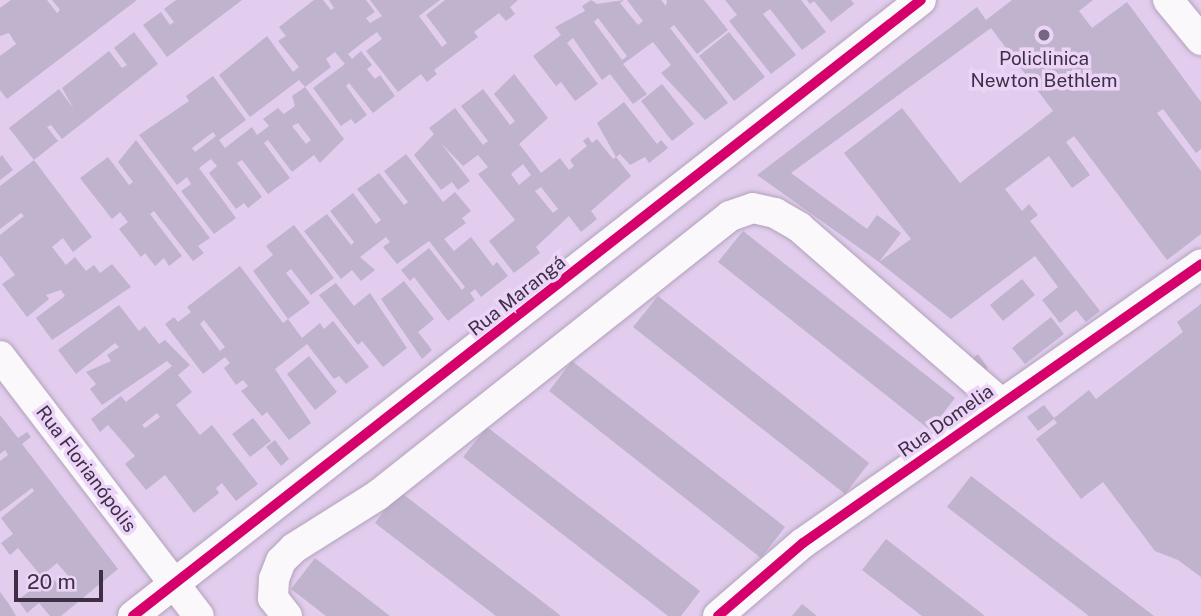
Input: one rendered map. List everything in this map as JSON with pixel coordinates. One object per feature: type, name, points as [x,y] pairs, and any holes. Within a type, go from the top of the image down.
[{"type":"street","name":"Rua Marangá","points":[[133,616],[920,0]]},
{"type":"street","points":[[1168,0],[1201,40]]},
{"type":"street","points":[[287,616],[273,598],[274,579],[281,561],[294,548],[378,495],[730,216],[753,208],[775,213],[799,227],[1001,403]]},
{"type":"street","name":"Rua Domelia","points":[[718,616],[803,543],[1201,264]]},
{"type":"street","name":"Rua Florianópolis","points":[[0,356],[199,616]]},
{"type":"building","points":[[11,0],[47,0],[57,13],[60,10],[52,0],[137,0],[7,99],[0,90],[0,56],[16,44],[9,33],[0,36],[0,8]]},
{"type":"building","points":[[176,0],[242,0],[167,57],[143,25],[161,12],[170,25],[174,22],[164,9]]},
{"type":"building","points":[[314,0],[323,0],[331,10],[334,8],[329,0],[366,0],[375,12],[366,18],[370,23],[382,16],[370,0],[440,0],[419,16],[442,47],[447,43],[426,15],[445,0],[518,0],[510,7],[515,14],[506,21],[499,13],[474,32],[478,37],[434,70],[437,74],[427,82],[421,74],[398,92],[366,51],[382,39],[377,32],[362,43],[348,54],[352,59],[361,51],[372,65],[367,69],[375,79],[380,75],[395,96],[373,113],[349,83],[346,86],[367,115],[355,124],[351,119],[341,126],[313,88],[345,64],[335,52],[326,59],[331,67],[305,87],[299,80],[250,117],[219,75],[267,36],[293,72],[299,67],[278,41],[286,36],[279,27]]},
{"type":"building","points":[[591,0],[597,4],[624,0],[620,3],[638,25],[643,21],[627,0],[661,0],[666,6],[667,0],[704,0],[728,30],[697,54],[674,25],[670,28],[728,103],[705,120],[661,73],[671,65],[653,42],[623,64],[647,94],[633,104],[610,74],[602,80],[573,38],[567,43],[598,84],[575,101],[561,82],[556,86],[533,56],[561,35],[555,27],[585,11],[582,6]],"holes":[[[598,18],[627,56],[622,60],[594,22]]]},
{"type":"building","points":[[725,0],[801,0],[826,32],[802,50],[770,9],[763,14],[796,55],[771,74],[729,21],[737,15]]},
{"type":"building","points":[[807,0],[851,0],[854,4],[831,22],[814,1],[810,4]]},
{"type":"building","points":[[1012,0],[1093,0],[1079,11],[1092,28],[1127,2],[1201,102],[1201,149],[1196,153],[1163,109],[1157,113],[1201,171],[1201,234],[1167,260],[1074,136],[1066,142],[1090,175],[1072,188],[1049,156],[1005,189],[1022,211],[1029,204],[1038,215],[1030,221],[1100,311],[1086,322],[1076,310],[1060,323],[1042,300],[1058,287],[1035,256],[951,319],[879,262],[757,175],[977,7],[986,20]],"holes":[[[991,28],[1053,111],[960,183],[902,108],[844,153],[911,239],[879,262],[901,233],[877,215],[867,229],[791,173]]]},
{"type":"building","points":[[134,32],[158,64],[62,139],[51,125],[47,127],[58,141],[34,160],[9,128],[59,89],[74,109],[62,88],[109,51],[122,68],[127,65],[114,48]]},
{"type":"building","points":[[729,32],[765,77],[734,101],[699,56]]},
{"type":"building","points":[[514,74],[548,118],[519,144],[541,173],[560,158],[569,170],[574,166],[570,160],[587,146],[583,141],[588,137],[592,143],[597,139],[631,176],[591,211],[597,219],[581,232],[569,216],[536,247],[540,253],[514,273],[489,241],[515,220],[478,174],[488,167],[478,155],[463,166],[441,143],[470,181],[458,190],[452,182],[441,190],[414,155],[434,134],[429,128],[455,108],[483,145],[488,141],[461,106],[483,89],[510,125],[515,121],[494,94]],"holes":[[[523,164],[531,175],[519,185],[511,174]],[[541,187],[558,209],[553,213],[535,191]]]},
{"type":"building","points":[[213,76],[246,120],[219,140],[225,148],[252,127],[257,135],[269,126],[263,119],[278,108],[284,114],[295,106],[292,96],[305,87],[344,139],[320,163],[314,155],[292,172],[268,140],[264,143],[290,178],[268,194],[242,160],[237,163],[262,197],[248,208],[244,203],[236,209],[209,173],[217,166],[211,159],[199,168],[236,218],[214,234],[181,191],[191,184],[187,177],[177,185],[139,135],[189,101],[186,96]],"holes":[[[298,123],[311,140],[306,144],[292,126]],[[213,132],[216,136],[195,152],[192,148]]]},
{"type":"building","points":[[662,84],[694,124],[672,141],[641,101]]},
{"type":"building","points":[[624,102],[657,144],[661,140],[668,148],[649,163],[645,157],[630,165],[620,154],[616,157],[597,123]]},
{"type":"building","points":[[136,140],[210,238],[198,246],[204,253],[193,261],[154,211],[150,214],[182,256],[169,266],[164,258],[155,266],[145,253],[141,257],[119,229],[128,222],[120,212],[112,219],[80,178],[108,157],[129,185],[133,182],[118,162]]},
{"type":"building","points":[[406,154],[443,202],[455,192],[471,211],[462,218],[466,223],[444,239],[454,251],[471,237],[493,266],[497,262],[508,276],[481,297],[475,289],[470,293],[475,300],[448,321],[414,277],[410,281],[401,270],[429,248],[462,290],[465,287],[429,241],[397,264],[383,247],[390,242],[386,237],[360,257],[375,270],[361,281],[352,270],[341,279],[304,231],[327,214],[351,245],[354,242],[330,211],[353,193],[376,224],[381,220],[357,189],[379,173],[404,205],[408,202],[384,171]]},
{"type":"building","points":[[2,155],[13,170],[0,180],[0,157]]},
{"type":"building","points":[[34,160],[92,237],[73,252],[63,238],[52,247],[66,265],[75,257],[86,271],[94,265],[100,273],[112,264],[131,287],[52,340],[36,318],[65,296],[61,290],[46,295],[49,299],[27,317],[2,284],[15,275],[0,255],[0,235],[24,216],[21,213],[0,229],[0,186]]},
{"type":"building","points":[[294,225],[334,278],[311,295],[291,269],[286,273],[310,303],[288,319],[253,271],[273,255],[266,246]]},
{"type":"building","points":[[743,231],[955,398],[930,430],[718,262]]},
{"type":"building","points":[[240,266],[283,323],[288,319],[302,338],[320,323],[324,329],[333,321],[369,367],[346,384],[339,376],[334,379],[307,344],[275,369],[311,423],[289,440],[267,412],[262,416],[241,391],[248,386],[243,380],[236,385],[224,368],[230,363],[225,357],[203,374],[165,324],[174,317],[178,322],[191,312],[187,307]],"holes":[[[204,320],[225,347],[220,351],[200,324]]]},
{"type":"building","points":[[1022,279],[1035,295],[1003,321],[990,305]]},
{"type":"building","points":[[404,281],[434,319],[418,332],[432,350],[422,359],[381,299]]},
{"type":"building","points":[[336,283],[354,306],[370,293],[407,348],[383,367],[362,341],[358,345],[319,295]]},
{"type":"building","points":[[658,296],[869,463],[845,494],[633,327]]},
{"type":"building","points":[[1201,304],[1201,577],[1178,560],[1155,551],[1103,482],[1081,499],[1036,439],[1057,423],[1054,419],[1038,431],[1027,417],[1044,405],[1054,418],[1089,390],[1096,399],[1183,332],[1177,322]]},
{"type":"building","points":[[119,305],[139,331],[145,326],[159,344],[165,340],[190,365],[178,375],[192,392],[176,405],[200,435],[212,425],[258,484],[236,501],[222,483],[216,488],[219,493],[194,513],[165,475],[146,490],[125,464],[135,456],[108,425],[100,432],[91,419],[121,396],[126,402],[172,366],[167,361],[102,405],[90,389],[96,384],[86,372],[111,361],[107,355],[119,347],[115,343],[76,374],[58,350]],"holes":[[[157,413],[160,417],[145,428],[142,425]]]},
{"type":"building","points":[[1051,317],[1064,334],[1025,364],[1012,348]]},
{"type":"building","points":[[978,354],[988,368],[976,377],[966,364]]},
{"type":"building","points":[[309,356],[337,392],[315,410],[287,374]]},
{"type":"building","points":[[572,361],[785,527],[761,558],[549,391]]},
{"type":"building","points":[[0,415],[18,438],[27,432],[31,437],[22,444],[118,569],[61,616],[50,616],[39,603],[27,613],[18,600],[50,575],[61,588],[72,580],[57,563],[41,576],[18,548],[10,555],[1,543],[13,534],[1,518],[34,491],[32,488],[0,512],[0,461],[8,455],[5,450],[0,454]]},
{"type":"building","points":[[253,418],[271,441],[250,457],[232,434]]},
{"type":"building","points":[[487,427],[700,591],[681,616],[668,616],[463,457]]},
{"type":"building","points":[[275,440],[289,459],[281,466],[266,447]]},
{"type":"building","points":[[971,476],[1154,616],[1089,616],[947,507]]},
{"type":"building","points":[[399,491],[561,616],[496,616],[375,523]]},
{"type":"building","points":[[886,539],[985,616],[922,616],[862,570]]},
{"type":"building","points":[[315,558],[390,616],[326,616],[291,589]]},
{"type":"building","points":[[0,592],[9,604],[16,616],[0,616]]},
{"type":"building","points":[[802,604],[817,616],[792,616]]},
{"type":"cycle path","points":[[133,616],[921,0]]},
{"type":"cycle path","points":[[718,616],[803,543],[1201,264]]},
{"type":"place","name":"Policlinica Newton Bethlem","points":[[1044,35]]}]
